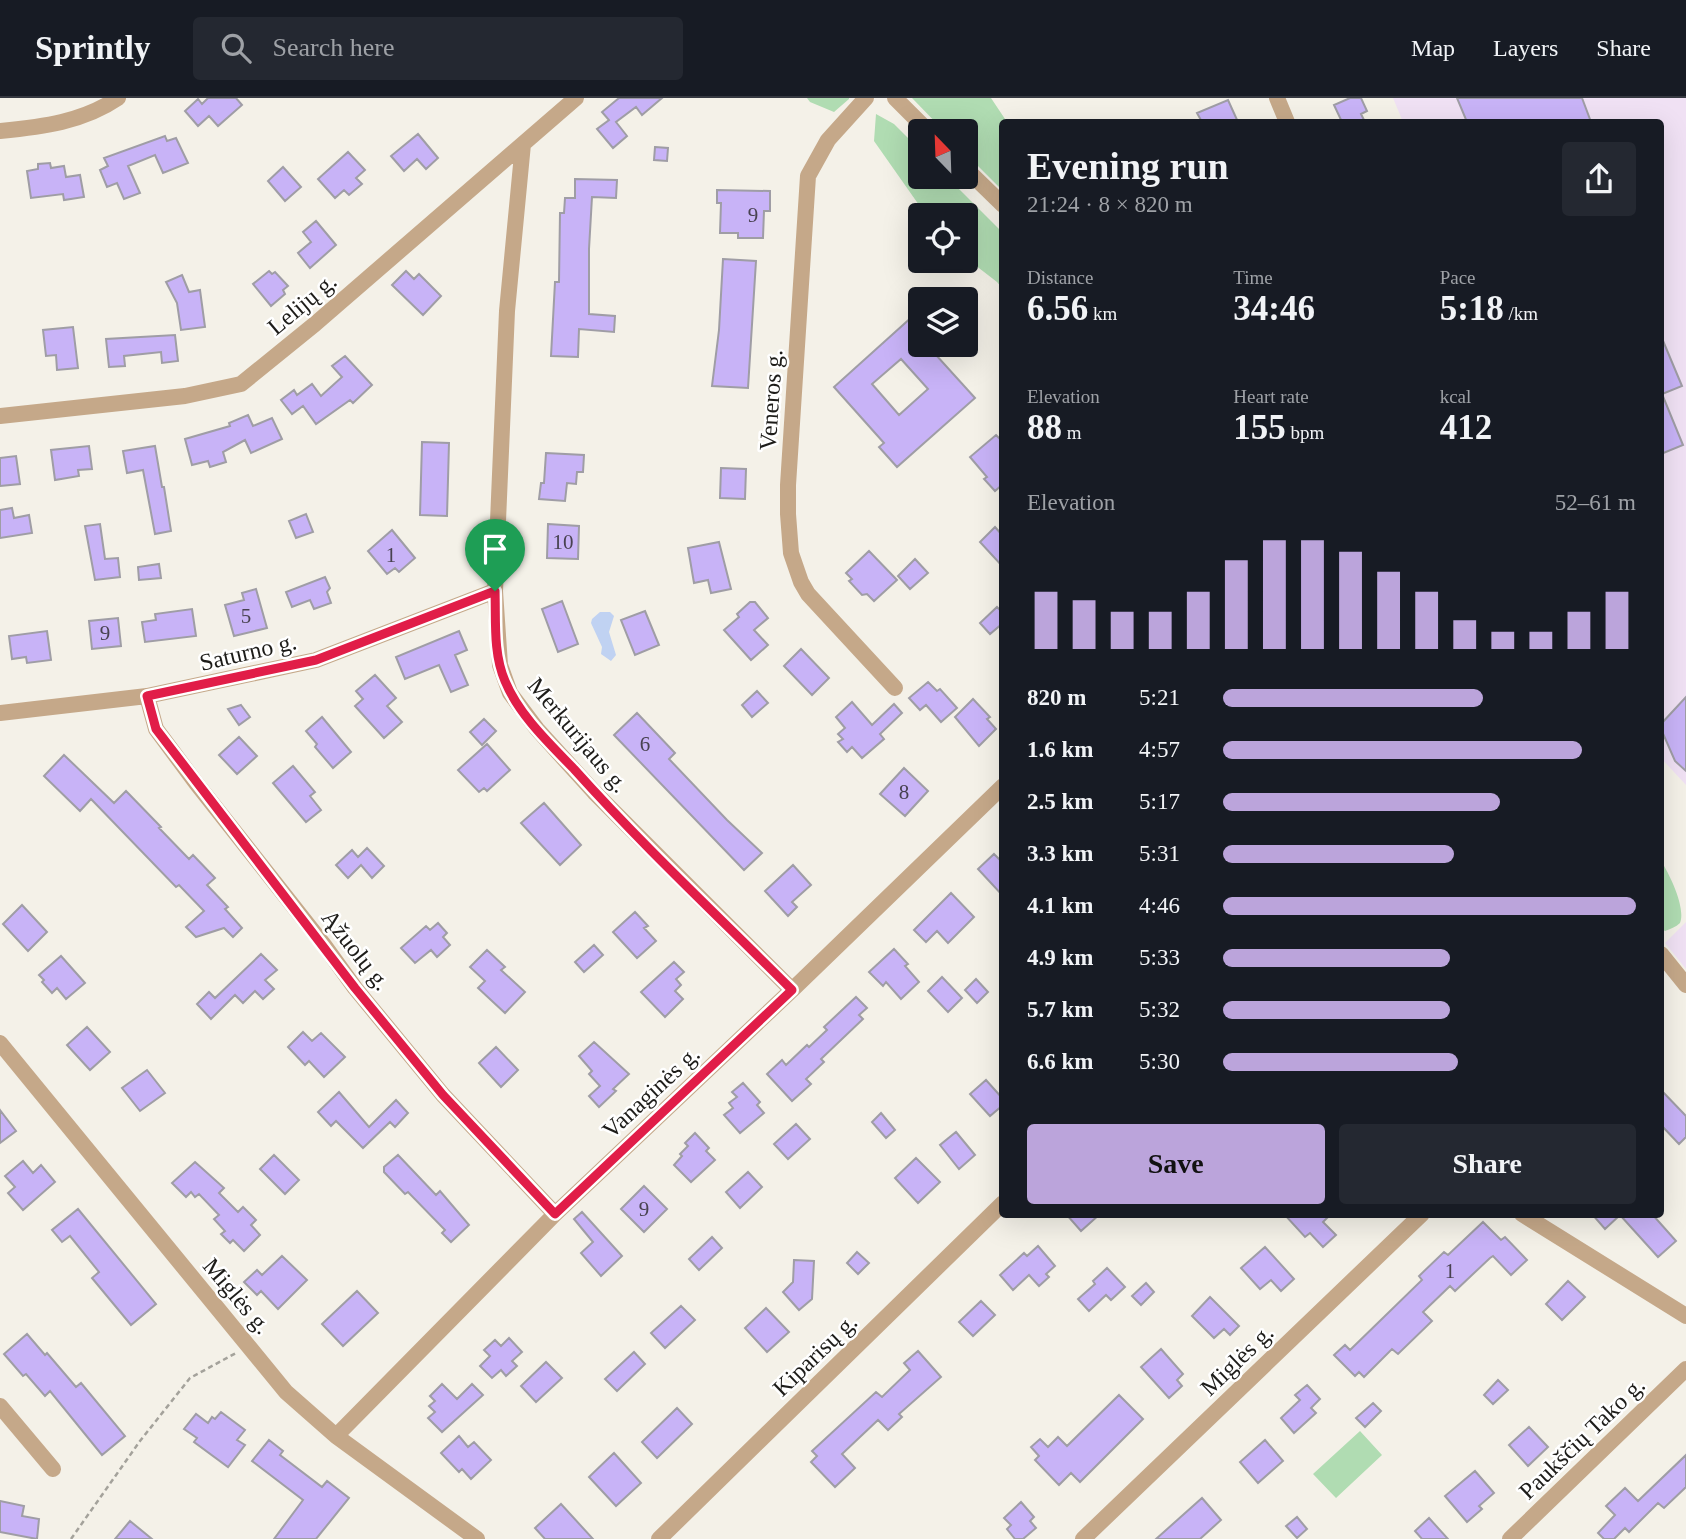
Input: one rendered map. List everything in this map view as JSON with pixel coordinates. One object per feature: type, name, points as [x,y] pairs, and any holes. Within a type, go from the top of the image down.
[{"type":"street","points":[[0,131],[51,126],[102,109],[118,98]]},
{"type":"street","name":"Lelijų g.","points":[[0,416],[185,396],[241,384],[315,324],[576,98]]},
{"type":"street","name":"Veneros g.","points":[[866,98],[828,139],[808,176],[788,485],[789,538],[794,567],[808,594],[895,688]]},
{"type":"street","points":[[895,98],[916,119]]},
{"type":"street","points":[[1277,98],[1286,119]]},
{"type":"street","name":"Merkurijaus g.","points":[[523,144],[507,311],[495,591],[500,665],[510,692],[537,729],[594,792],[792,990]]},
{"type":"street","points":[[978,181],[999,201]]},
{"type":"street","name":"Saturno g.","points":[[0,713],[147,696],[316,660],[495,591]]},
{"type":"street","name":"Ąžuolų g.","points":[[147,696],[156,729],[355,988],[443,1095],[555,1214]]},
{"type":"street","name":"Vanaginės g.","points":[[336,1436],[555,1214],[999,790]]},
{"type":"street","points":[[1664,958],[1686,985]]},
{"type":"street","name":"Miglės g.","points":[[0,1043],[286,1392],[336,1436],[477,1539]]},
{"type":"street","name":"Kiparisų g.","points":[[659,1539],[999,1207]]},
{"type":"street","name":"Miglės g.","points":[[1083,1539],[1418,1218]]},
{"type":"street","points":[[1528,1218],[1686,1315]]},
{"type":"street","name":"Paukščių Tako g.","points":[[1510,1539],[1686,1369]]},
{"type":"street","points":[[0,1406],[53,1469]]},
{"type":"path","points":[[71,1539],[140,1441],[190,1378],[250,1346]]},
{"type":"shaded area","points":[[1393,98],[1686,98],[1686,785],[1664,761],[1664,119],[1402,119]]},
{"type":"shaded area","points":[[1686,922],[1686,969],[1665,943]]},
{"type":"green space","points":[[807,98],[849,99],[834,112],[810,102]]},
{"type":"green space","points":[[912,98],[991,98],[1005,119],[999,119],[999,187],[978,166],[978,119],[932,119]]},
{"type":"green space","points":[[876,114],[894,124],[908,138],[908,189],[959,189],[973,203],[918,203],[874,141]]},
{"type":"green space","points":[[978,208],[999,229],[999,284],[978,267]]},
{"type":"green space","points":[[1664,866],[1681,909],[1680,923],[1665,931]]},
{"type":"green space","points":[[1360,1431],[1382,1455],[1336,1498],[1313,1474]]},
{"type":"water","points":[[600,612],[610,612],[614,616],[609,632],[616,655],[611,661],[601,654],[602,647],[591,623]]},
{"type":"building","points":[[208,98],[236,98],[242,105],[218,126],[209,116],[198,126],[185,111],[198,99],[202,104]]},
{"type":"building","points":[[619,98],[662,98],[642,115],[636,107],[616,122],[627,136],[613,148],[597,129],[609,120],[602,112]]},
{"type":"building","points":[[1350,98],[1361,98],[1367,111],[1361,114],[1364,119],[1341,119],[1334,105]]},
{"type":"building","points":[[1457,98],[1582,98],[1590,119],[1466,119]]},
{"type":"building","points":[[1228,100],[1237,119],[1200,119],[1197,113]]},
{"type":"building","points":[[418,134],[438,158],[426,169],[417,159],[404,171],[391,156]]},
{"type":"building","points":[[165,136],[167,141],[176,138],[188,163],[163,173],[155,155],[128,166],[140,193],[124,199],[117,183],[107,187],[100,170],[108,166],[104,158]]},
{"type":"building","points":[[655,147],[668,148],[667,161],[654,160]]},
{"type":"building","points":[[348,152],[365,170],[356,178],[362,184],[349,195],[344,190],[335,198],[318,179]]},
{"type":"building","points":[[50,163],[51,168],[64,166],[66,177],[80,175],[84,197],[64,200],[63,194],[31,198],[27,171],[38,169],[38,164]]},
{"type":"building","points":[[283,167],[301,187],[285,201],[268,181]]},
{"type":"building","points":[[575,179],[617,180],[616,198],[592,197],[589,249],[589,314],[615,316],[614,332],[579,329],[578,357],[551,356],[555,282],[559,282],[560,213],[564,213],[565,198],[575,198]]},
{"type":"building","points":[[717,190],[770,191],[770,211],[764,211],[763,238],[738,238],[738,233],[720,233],[721,203],[717,203]]},
{"type":"building","points":[[316,221],[336,245],[310,268],[298,253],[311,242],[303,232]]},
{"type":"building","points":[[723,259],[756,261],[748,388],[712,386],[719,330]]},
{"type":"building","points":[[269,271],[272,274],[275,272],[288,286],[283,290],[285,294],[271,306],[253,284]]},
{"type":"building","points":[[406,271],[414,279],[419,274],[441,296],[423,315],[392,285]]},
{"type":"building","points":[[182,275],[189,292],[200,290],[205,327],[181,330],[177,303],[166,282]]},
{"type":"building","points":[[908,320],[908,357],[938,357],[975,398],[897,467],[879,447],[884,443],[834,387]],"holes":[[[901,359],[928,389],[899,415],[872,384]]]},
{"type":"building","points":[[73,327],[78,368],[57,370],[56,355],[46,356],[43,330]]},
{"type":"building","points":[[175,335],[178,361],[162,363],[161,352],[124,356],[125,366],[109,367],[106,339]]},
{"type":"building","points":[[1664,343],[1682,386],[1664,393]]},
{"type":"building","points":[[345,356],[372,385],[353,403],[350,400],[316,424],[303,406],[292,414],[281,400],[294,390],[297,395],[312,384],[321,396],[342,377],[332,366]]},
{"type":"building","points":[[1664,399],[1683,445],[1664,453]]},
{"type":"building","points":[[248,415],[253,426],[272,418],[282,439],[251,453],[245,440],[223,452],[226,462],[210,467],[208,461],[192,465],[185,439],[230,426],[229,423]]},
{"type":"building","points":[[996,435],[999,438],[999,488],[995,491],[984,479],[987,477],[970,457]]},
{"type":"building","points":[[422,442],[449,443],[447,516],[420,515]]},
{"type":"building","points":[[89,446],[92,469],[78,470],[79,476],[55,480],[51,450]]},
{"type":"building","points":[[155,446],[171,531],[155,534],[143,470],[127,473],[123,451]]},
{"type":"building","points":[[546,453],[584,455],[583,472],[577,472],[576,484],[567,483],[565,501],[539,499],[541,483],[544,483]]},
{"type":"building","points":[[16,456],[20,484],[0,486],[0,458]]},
{"type":"building","points":[[721,468],[746,469],[745,499],[720,498]]},
{"type":"building","points":[[12,508],[14,518],[29,515],[32,533],[0,538],[0,510]]},
{"type":"building","points":[[306,514],[313,532],[296,538],[289,521]]},
{"type":"building","points":[[100,524],[105,559],[118,558],[120,577],[95,580],[85,526]]},
{"type":"building","points":[[548,524],[579,526],[578,559],[547,558]]},
{"type":"building","points":[[995,527],[999,532],[999,563],[980,542]]},
{"type":"building","points":[[392,530],[415,558],[399,572],[395,568],[387,574],[368,551]]},
{"type":"building","points":[[719,542],[731,589],[711,593],[708,580],[694,583],[688,548]]},
{"type":"building","points":[[869,551],[897,580],[874,601],[867,594],[862,595],[849,581],[852,579],[846,573]]},
{"type":"building","points":[[915,559],[928,573],[910,589],[898,576]]},
{"type":"building","points":[[159,564],[161,578],[139,580],[138,567]]},
{"type":"building","points":[[325,577],[330,588],[327,592],[331,603],[314,609],[310,600],[292,607],[286,592]]},
{"type":"building","points":[[256,589],[267,628],[234,636],[225,605],[244,600],[242,593]]},
{"type":"building","points":[[562,601],[578,644],[558,652],[542,609]]},
{"type":"building","points":[[750,602],[755,602],[768,618],[754,630],[768,645],[751,660],[724,630],[739,617],[737,614]]},
{"type":"building","points":[[997,607],[999,609],[999,626],[990,634],[980,623]]},
{"type":"building","points":[[192,609],[196,636],[145,642],[142,622],[156,620],[155,614]]},
{"type":"building","points":[[645,611],[659,645],[635,655],[621,620]]},
{"type":"building","points":[[118,618],[121,646],[92,649],[89,621]]},
{"type":"building","points":[[47,631],[51,660],[27,663],[26,657],[12,659],[9,636]]},
{"type":"building","points":[[459,631],[467,650],[455,655],[468,685],[451,692],[439,665],[405,679],[396,657]]},
{"type":"building","points":[[801,649],[829,678],[812,695],[784,666]]},
{"type":"building","points":[[375,675],[396,698],[387,706],[402,722],[384,738],[355,706],[363,699],[356,691]]},
{"type":"building","points":[[928,682],[937,691],[940,689],[957,708],[941,722],[926,705],[920,710],[909,698]]},
{"type":"building","points":[[757,691],[768,703],[752,717],[742,705]]},
{"type":"building","points":[[1686,697],[1686,771],[1675,761],[1664,736],[1664,721]]},
{"type":"building","points":[[973,699],[990,717],[987,719],[996,729],[979,746],[955,717]]},
{"type":"building","points":[[852,702],[872,725],[894,704],[902,713],[880,734],[884,739],[862,758],[852,747],[847,752],[838,742],[843,739],[838,734],[845,728],[836,717]]},
{"type":"building","points":[[241,705],[250,717],[239,725],[228,709]]},
{"type":"building","points":[[637,713],[675,753],[669,759],[762,853],[744,870],[614,735]]},
{"type":"building","points":[[322,717],[351,752],[333,768],[315,747],[317,744],[306,731]]},
{"type":"building","points":[[484,719],[496,731],[482,745],[470,732]]},
{"type":"building","points":[[239,737],[257,756],[237,774],[219,755]]},
{"type":"building","points":[[487,744],[510,770],[487,791],[484,788],[479,792],[458,770]]},
{"type":"building","points":[[64,755],[114,803],[126,791],[189,859],[193,855],[215,878],[207,885],[228,907],[225,909],[242,928],[233,937],[224,928],[196,937],[186,927],[204,911],[179,885],[176,887],[91,799],[80,811],[44,776]]},
{"type":"building","points":[[293,766],[315,792],[310,796],[321,810],[306,822],[273,783]]},
{"type":"building","points":[[904,768],[928,791],[905,816],[880,794]]},
{"type":"building","points":[[544,803],[581,845],[560,865],[521,823]]},
{"type":"building","points":[[367,848],[384,866],[372,878],[361,865],[348,878],[336,865],[352,850],[358,857]]},
{"type":"building","points":[[994,854],[999,859],[999,892],[978,869]]},
{"type":"building","points":[[793,865],[811,885],[792,902],[797,907],[788,916],[765,891]]},
{"type":"building","points":[[951,893],[974,917],[948,943],[937,931],[926,942],[914,930]]},
{"type":"building","points":[[22,905],[47,932],[28,951],[3,924]]},
{"type":"building","points":[[635,912],[648,926],[644,928],[656,941],[637,958],[613,932]]},
{"type":"building","points":[[438,923],[447,933],[443,937],[450,945],[437,957],[431,950],[415,963],[401,948],[426,926],[430,930]]},
{"type":"building","points":[[594,945],[603,955],[584,972],[575,962]]},
{"type":"building","points":[[894,949],[908,964],[905,966],[919,982],[901,999],[886,982],[883,986],[869,972]]},
{"type":"building","points":[[487,950],[505,967],[501,970],[525,992],[505,1013],[478,988],[485,981],[470,967]]},
{"type":"building","points":[[261,954],[277,970],[265,980],[274,989],[263,999],[255,991],[243,1003],[235,995],[211,1019],[197,1004],[209,992],[215,998]]},
{"type":"building","points":[[61,956],[85,983],[66,999],[57,988],[52,993],[39,975]]},
{"type":"building","points":[[674,962],[684,972],[676,979],[681,985],[675,991],[683,999],[665,1017],[641,992]]},
{"type":"building","points":[[942,977],[962,998],[948,1012],[928,991]]},
{"type":"building","points":[[976,979],[988,992],[977,1003],[965,990]]},
{"type":"building","points":[[856,997],[867,1008],[859,1015],[863,1019],[821,1059],[824,1062],[806,1079],[811,1084],[792,1101],[767,1074],[782,1060],[786,1065],[807,1045],[809,1047],[827,1030],[824,1027]]},
{"type":"building","points":[[87,1027],[110,1052],[90,1070],[67,1045]]},
{"type":"building","points":[[303,1032],[312,1041],[321,1033],[345,1057],[324,1077],[309,1061],[305,1065],[288,1047]]},
{"type":"building","points":[[594,1042],[629,1074],[599,1107],[589,1096],[600,1086],[589,1074],[592,1071],[579,1056]]},
{"type":"building","points":[[496,1047],[518,1070],[501,1087],[479,1063]]},
{"type":"building","points":[[147,1070],[165,1093],[140,1111],[122,1088]]},
{"type":"building","points":[[986,1080],[999,1095],[999,1108],[990,1116],[970,1094]]},
{"type":"building","points":[[743,1083],[760,1102],[757,1105],[764,1113],[740,1133],[724,1115],[733,1108],[729,1103],[737,1097],[732,1092]]},
{"type":"building","points":[[339,1092],[369,1127],[396,1100],[408,1113],[395,1127],[390,1122],[363,1148],[336,1121],[331,1126],[318,1112]]},
{"type":"building","points":[[1664,1093],[1686,1116],[1686,1137],[1679,1144],[1664,1128]]},
{"type":"building","points":[[0,1110],[16,1131],[0,1143]]},
{"type":"building","points":[[881,1113],[895,1130],[886,1138],[872,1122]]},
{"type":"building","points":[[796,1124],[810,1139],[788,1159],[774,1144]]},
{"type":"building","points":[[956,1132],[975,1155],[959,1169],[940,1145]]},
{"type":"building","points":[[695,1133],[709,1148],[706,1151],[715,1160],[691,1182],[674,1165],[688,1146],[685,1143]]},
{"type":"building","points":[[274,1155],[299,1180],[285,1194],[260,1169]]},
{"type":"building","points":[[398,1155],[436,1195],[440,1191],[469,1225],[451,1242],[442,1233],[445,1230],[384,1172],[384,1167]]},
{"type":"building","points":[[916,1158],[940,1182],[918,1203],[895,1178]]},
{"type":"building","points":[[23,1161],[33,1173],[41,1165],[55,1182],[23,1210],[8,1193],[15,1187],[5,1176]]},
{"type":"building","points":[[195,1162],[224,1188],[219,1193],[238,1212],[243,1207],[256,1220],[251,1225],[260,1235],[244,1251],[233,1240],[230,1243],[221,1234],[225,1231],[214,1219],[219,1215],[199,1194],[195,1197],[191,1192],[186,1197],[172,1183]]},
{"type":"building","points":[[748,1172],[762,1187],[740,1208],[726,1192]]},
{"type":"building","points":[[644,1186],[667,1209],[644,1232],[621,1209]]},
{"type":"building","points":[[78,1209],[156,1304],[131,1325],[92,1278],[99,1272],[70,1236],[62,1242],[52,1230]]},
{"type":"building","points":[[582,1212],[622,1256],[601,1276],[581,1253],[593,1242],[574,1219]]},
{"type":"building","points":[[1070,1218],[1096,1218],[1081,1231]]},
{"type":"building","points":[[1288,1218],[1327,1218],[1323,1222],[1336,1235],[1323,1247],[1310,1233],[1305,1237]]},
{"type":"building","points":[[1595,1218],[1617,1218],[1605,1229]]},
{"type":"building","points":[[1623,1218],[1656,1218],[1676,1241],[1658,1257]]},
{"type":"building","points":[[1483,1222],[1501,1240],[1505,1237],[1527,1260],[1511,1275],[1493,1256],[1490,1258],[1455,1291],[1450,1286],[1423,1312],[1432,1321],[1398,1354],[1392,1349],[1364,1377],[1359,1372],[1355,1376],[1334,1355],[1345,1345],[1350,1350],[1422,1280],[1419,1276],[1444,1252],[1448,1255]]},
{"type":"building","points":[[712,1237],[722,1248],[699,1270],[689,1259]]},
{"type":"building","points":[[1038,1246],[1055,1266],[1046,1274],[1049,1277],[1039,1286],[1029,1275],[1013,1290],[1000,1275],[1024,1253],[1027,1256]]},
{"type":"building","points":[[1265,1247],[1294,1279],[1281,1291],[1271,1280],[1260,1289],[1241,1268]]},
{"type":"building","points":[[857,1252],[869,1263],[858,1274],[847,1263]]},
{"type":"building","points":[[282,1256],[307,1280],[278,1309],[261,1291],[257,1295],[244,1282],[257,1270],[262,1275]]},
{"type":"building","points":[[794,1260],[814,1261],[812,1299],[799,1310],[783,1292],[793,1282]]},
{"type":"building","points":[[1107,1268],[1125,1287],[1111,1300],[1106,1295],[1089,1311],[1078,1299],[1095,1284],[1093,1281]]},
{"type":"building","points":[[1568,1281],[1585,1297],[1562,1320],[1546,1304]]},
{"type":"building","points":[[1146,1283],[1154,1292],[1141,1305],[1132,1296]]},
{"type":"building","points":[[357,1291],[378,1313],[343,1346],[322,1324]]},
{"type":"building","points":[[1210,1297],[1239,1326],[1230,1335],[1224,1329],[1214,1338],[1192,1316]]},
{"type":"building","points":[[981,1301],[995,1315],[973,1336],[959,1322]]},
{"type":"building","points":[[681,1306],[695,1320],[665,1348],[651,1333]]},
{"type":"building","points":[[766,1308],[789,1332],[767,1352],[745,1328]]},
{"type":"building","points":[[27,1334],[76,1387],[81,1383],[125,1436],[102,1455],[50,1391],[45,1396],[4,1354]]},
{"type":"building","points":[[509,1338],[522,1352],[512,1361],[517,1366],[506,1376],[501,1370],[492,1378],[480,1366],[490,1356],[484,1350],[495,1340],[501,1346]]},
{"type":"building","points":[[1161,1349],[1183,1374],[1177,1380],[1182,1386],[1169,1398],[1141,1367]]},
{"type":"building","points":[[918,1351],[941,1377],[899,1414],[902,1417],[888,1430],[878,1420],[842,1454],[855,1468],[835,1487],[811,1462],[817,1456],[812,1451],[876,1392],[882,1397],[910,1370],[904,1363]]},
{"type":"building","points":[[634,1352],[645,1364],[617,1391],[605,1379]]},
{"type":"building","points":[[546,1362],[562,1378],[536,1402],[521,1386]]},
{"type":"building","points":[[1498,1380],[1508,1390],[1493,1404],[1484,1395]]},
{"type":"building","points":[[442,1384],[457,1399],[472,1384],[483,1395],[442,1432],[428,1418],[435,1412],[429,1406],[435,1401],[430,1396]]},
{"type":"building","points":[[1307,1385],[1320,1399],[1311,1408],[1316,1413],[1294,1433],[1281,1418],[1300,1400],[1295,1395]]},
{"type":"building","points":[[1119,1395],[1143,1419],[1080,1482],[1071,1473],[1059,1485],[1035,1460],[1039,1456],[1031,1447],[1040,1439],[1048,1447],[1058,1437],[1067,1446]]},
{"type":"building","points":[[1373,1403],[1381,1411],[1365,1427],[1356,1418]]},
{"type":"building","points":[[677,1408],[692,1424],[657,1458],[642,1442]]},
{"type":"building","points":[[221,1412],[245,1430],[237,1440],[245,1445],[228,1467],[194,1442],[197,1438],[184,1429],[196,1414],[208,1423]]},
{"type":"building","points":[[1529,1427],[1548,1447],[1528,1466],[1509,1445]]},
{"type":"building","points":[[459,1436],[468,1447],[474,1442],[491,1460],[471,1479],[462,1469],[459,1472],[441,1453]]},
{"type":"building","points":[[269,1440],[283,1451],[280,1455],[322,1487],[327,1481],[349,1498],[316,1539],[274,1539],[303,1500],[252,1461]]},
{"type":"building","points":[[1265,1440],[1283,1461],[1258,1483],[1240,1462]]},
{"type":"building","points":[[614,1453],[641,1483],[616,1506],[589,1477]]},
{"type":"building","points":[[1686,1455],[1686,1487],[1664,1508],[1658,1503],[1629,1532],[1625,1528],[1614,1539],[1604,1539],[1598,1533],[1615,1515],[1606,1506],[1625,1488],[1638,1501]]},
{"type":"building","points":[[1475,1471],[1494,1493],[1479,1506],[1482,1509],[1467,1522],[1445,1496]]},
{"type":"building","points":[[1202,1498],[1221,1520],[1200,1539],[1156,1539]]},
{"type":"building","points":[[0,1501],[24,1506],[22,1516],[39,1519],[37,1539],[0,1532]]},
{"type":"building","points":[[1021,1502],[1034,1517],[1030,1521],[1036,1528],[1023,1539],[1015,1539],[1007,1529],[1011,1525],[1004,1518]]},
{"type":"building","points":[[561,1504],[593,1539],[545,1539],[535,1528]]},
{"type":"building","points":[[1297,1517],[1307,1529],[1297,1538],[1286,1526]]},
{"type":"building","points":[[1429,1518],[1448,1539],[1422,1539],[1415,1531]]},
{"type":"building","points":[[130,1521],[152,1539],[115,1539]]},
{"type":"route","points":[[495,591],[500,665],[504,680],[519,706],[594,792],[792,990],[555,1214],[443,1095],[355,988],[156,729],[147,696],[316,660],[495,591]]}]
